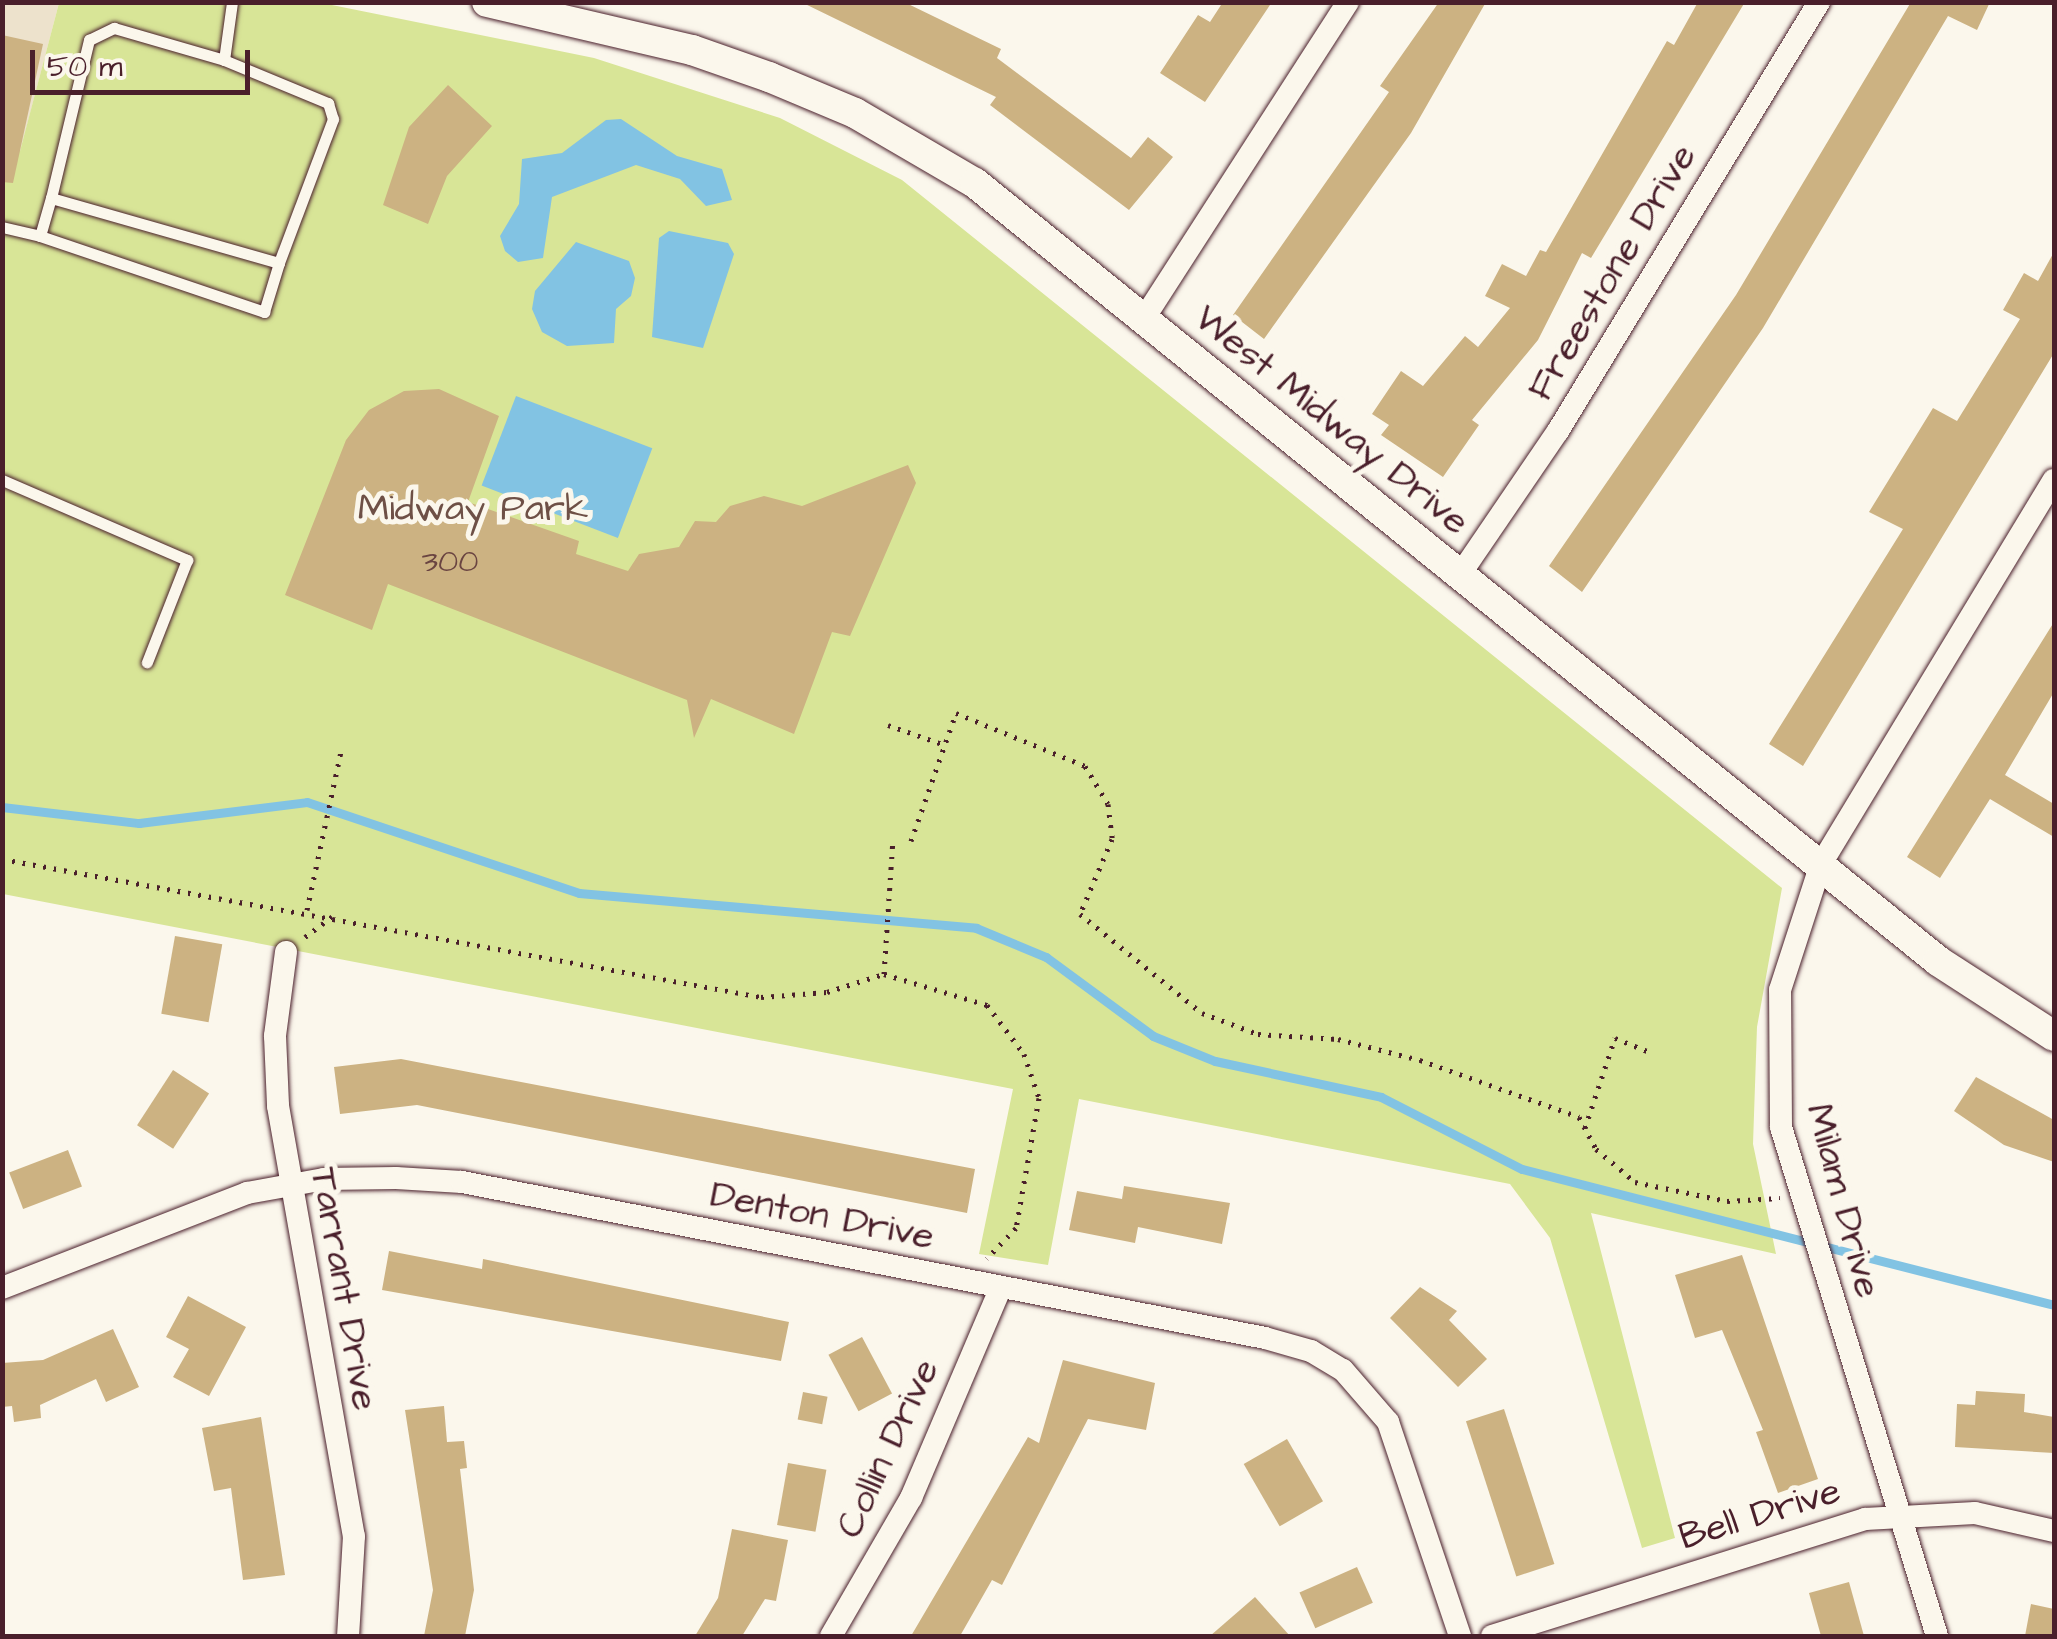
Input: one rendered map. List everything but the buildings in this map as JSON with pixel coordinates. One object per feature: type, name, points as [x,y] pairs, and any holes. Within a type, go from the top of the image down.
[{"type":"street","name":"West Midway Drive","points":[[487,2],[692,50],[855,114],[974,183],[1938,961],[2054,1036]]},
{"type":"street","points":[[1143,320],[1348,2]]},
{"type":"street","name":"Freestone Drive","points":[[1459,576],[1558,431],[1819,2]]},
{"type":"street","name":"Milam Drive","points":[[1937,1636],[1799,1200],[1781,1127],[1776,1037],[1780,990],[1821,864],[2054,480]]},
{"type":"street","name":"Tarrant Drive","points":[[286,952],[275,1036],[286,1184],[354,1536],[348,1636]]},
{"type":"street","name":"Denton Drive","points":[[2,1288],[286,1184],[462,1182],[1265,1338],[1311,1350],[1342,1370],[1388,1422],[1460,1636]]},
{"type":"street","name":"Collin Drive","points":[[832,1636],[910,1498],[1001,1287]]},
{"type":"street","name":"Bell Drive","points":[[1492,1636],[1865,1520],[1975,1513],[2054,1531]]},
{"type":"lane","points":[[224,60],[232,2]]},
{"type":"lane","points":[[2,226],[264,312],[333,119],[320,94],[224,60],[114,28],[92,32],[40,236]]},
{"type":"lane","points":[[51,198],[279,263]]},
{"type":"lane","points":[[2,480],[187,560],[147,662]]},
{"type":"path","points":[[911,841],[956,713],[1085,766],[1108,804],[1112,838],[1080,914],[1202,1013],[1258,1034],[1338,1039],[1420,1060],[1579,1117],[1613,1169],[1634,1182],[1727,1202],[1799,1200]]},
{"type":"path","points":[[888,725],[945,745]]},
{"type":"path","points":[[307,910],[324,846],[342,748]]},
{"type":"path","points":[[884,974],[893,839]]},
{"type":"path","points":[[2,859],[307,910],[761,997],[827,992],[884,974],[987,1005],[1024,1054],[1039,1098],[1016,1228],[975,1283]]},
{"type":"path","points":[[286,952],[334,915]]},
{"type":"path","points":[[1585,1128],[1616,1038],[1648,1051]]},
{"type":"shaded area","points":[[3,3],[59,3],[20,152],[3,148]]},
{"type":"green space","name":"Midway Park","points":[[59,3],[322,3],[594,58],[780,118],[902,180],[1782,888],[1757,1027],[1753,1144],[1776,1254],[1591,1213],[1675,1538],[1642,1548],[1550,1238],[1510,1184],[1079,1099],[1048,1265],[979,1254],[1013,1089],[3,894],[3,148],[20,151]]},
{"type":"water","points":[[621,119],[677,156],[722,169],[732,200],[706,206],[680,179],[636,165],[552,197],[543,258],[518,262],[505,251],[500,236],[519,204],[522,159],[562,153],[606,120]]},
{"type":"water","points":[[669,231],[728,243],[734,254],[703,348],[652,337],[659,238]]},
{"type":"water","points":[[576,242],[629,261],[635,278],[631,296],[616,309],[614,343],[567,346],[542,332],[532,309],[535,291]]},
{"type":"water","points":[[516,396],[652,448],[618,538],[482,486]]},
{"type":"waterway","points":[[2,807],[139,823],[307,802],[579,893],[976,928],[1046,957],[1153,1036],[1215,1061],[1381,1097],[1522,1169],[2054,1305]]}]
